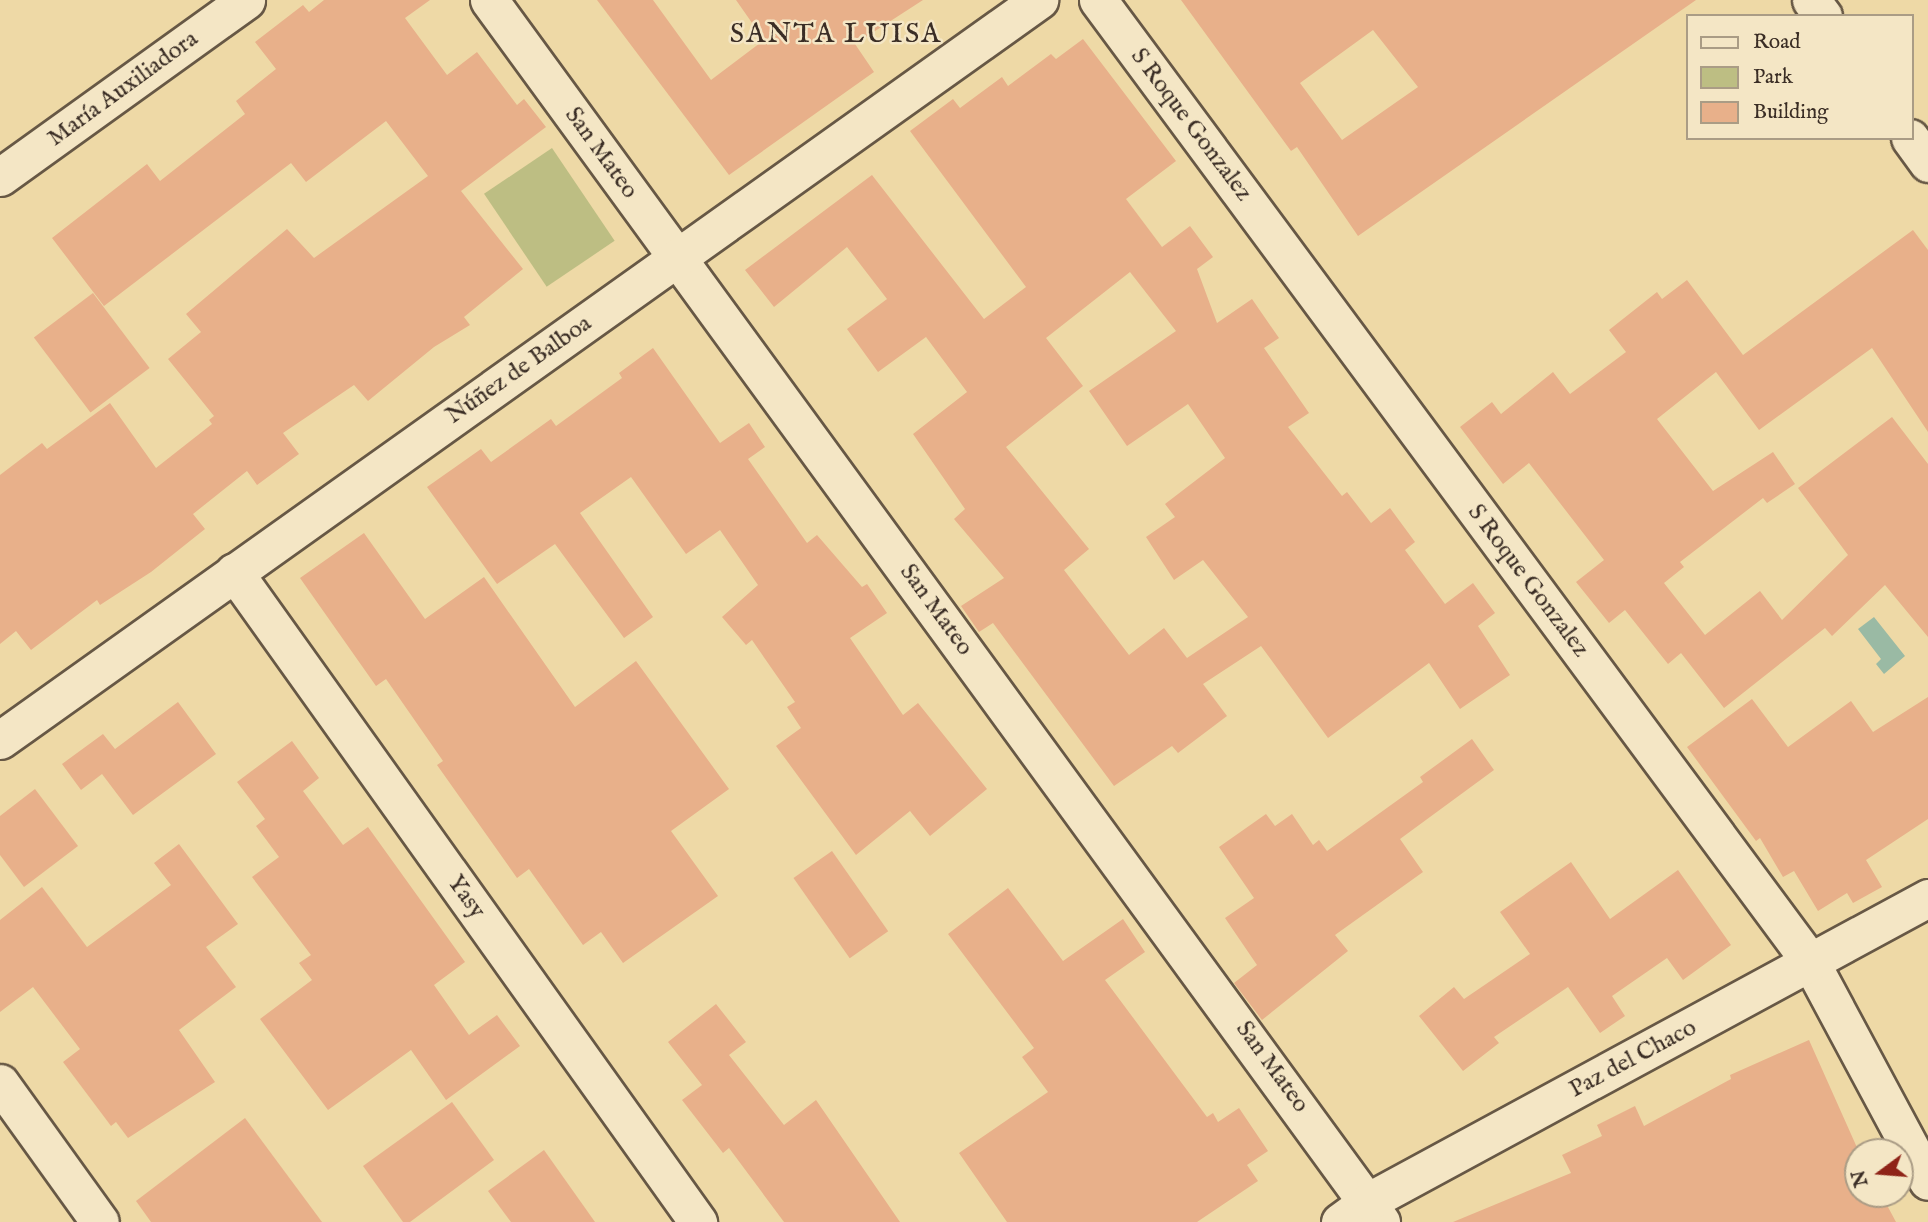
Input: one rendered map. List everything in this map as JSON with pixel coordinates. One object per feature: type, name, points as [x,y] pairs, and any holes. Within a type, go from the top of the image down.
[{"type":"street","name":"María Auxiliadora","points":[[0,177],[246,0]]},
{"type":"street","name":"San Mateo","points":[[489,0],[1375,1211]]},
{"type":"street","name":"Núñez de Balboa","points":[[0,740],[1039,0]]},
{"type":"street","name":"S Roque Gonzalez","points":[[1098,0],[1811,963],[1928,1181]]},
{"type":"street","points":[[1911,140],[1928,163]]},
{"type":"street","name":"Yasy","points":[[234,572],[698,1222]]},
{"type":"street","name":"Paz del Chaco","points":[[1340,1222],[1375,1211],[1928,898]]},
{"type":"street","points":[[0,1083],[100,1222]]},
{"type":"green space","points":[[552,148],[615,241],[547,287],[484,194]]},
{"type":"shaded area","points":[[1874,617],[1905,656],[1884,674],[1876,664],[1881,659],[1858,629]]},
{"type":"building","points":[[324,0],[430,0],[405,18],[447,75],[477,52],[517,105],[524,99],[546,127],[461,191],[523,269],[464,317],[470,325],[434,347],[368,401],[354,385],[283,433],[299,454],[257,485],[247,471],[193,514],[205,529],[151,572],[100,605],[97,600],[31,650],[16,631],[0,644],[0,475],[42,443],[47,449],[110,403],[156,468],[212,424],[209,420],[214,416],[168,359],[201,332],[186,314],[287,229],[314,258],[428,176],[386,121],[306,182],[291,163],[104,306],[52,238],[147,164],[160,181],[245,114],[236,101],[276,69],[255,42],[303,5],[309,12]]},
{"type":"building","points":[[597,0],[653,0],[711,80],[764,40],[736,0],[923,0],[855,44],[874,72],[729,175]]},
{"type":"building","points":[[1181,0],[1696,0],[1358,236],[1297,147],[1291,151]],"holes":[[[1373,30],[1418,87],[1342,140],[1300,83]]]},
{"type":"building","points":[[1083,39],[1176,161],[1126,199],[1162,247],[1190,226],[1213,257],[1197,269],[1217,323],[1252,299],[1279,338],[1264,348],[1309,413],[1288,427],[1342,496],[1347,492],[1371,523],[1390,508],[1415,542],[1405,550],[1445,604],[1473,583],[1495,613],[1478,626],[1510,675],[1460,709],[1429,663],[1328,738],[1261,646],[1203,684],[1227,716],[1178,753],[1172,746],[1114,786],[993,623],[979,632],[961,606],[1004,578],[954,519],[965,509],[913,434],[967,392],[926,337],[878,372],[847,329],[887,299],[847,247],[774,307],[745,270],[872,175],[984,319],[1026,287],[910,131],[953,99],[960,108],[1002,77],[1008,86],[1051,54],[1056,59]],"holes":[[[1130,272],[1176,331],[1089,391],[1127,446],[1188,404],[1225,458],[1165,504],[1175,517],[1146,537],[1174,580],[1203,560],[1248,617],[1187,658],[1164,628],[1129,655],[1064,570],[1089,549],[1006,447],[1083,386],[1046,338]]]},
{"type":"building","points":[[1913,230],[1928,250],[1928,432],[1872,348],[1759,430],[1716,372],[1657,419],[1713,491],[1773,452],[1795,484],[1767,503],[1763,498],[1680,562],[1684,567],[1664,583],[1705,635],[1760,591],[1782,620],[1848,555],[1798,488],[1892,417],[1928,464],[1928,637],[1885,585],[1832,636],[1825,628],[1724,708],[1681,653],[1668,664],[1625,610],[1609,623],[1576,582],[1604,560],[1529,463],[1503,484],[1460,427],[1492,402],[1501,414],[1553,372],[1570,394],[1626,352],[1609,330],[1657,292],[1662,299],[1687,280],[1743,355]]},
{"type":"building","points":[[93,293],[150,368],[90,413],[34,338]]},
{"type":"building","points":[[653,348],[720,443],[749,423],[765,447],[748,459],[807,543],[817,535],[862,587],[867,584],[887,613],[850,638],[903,715],[918,703],[987,789],[930,836],[910,811],[856,855],[776,746],[801,728],[787,707],[795,702],[752,640],[746,645],[722,617],[758,585],[720,530],[686,554],[631,477],[580,513],[653,617],[624,638],[555,544],[497,584],[427,487],[481,449],[491,462],[551,419],[556,426],[622,378],[619,373]]},
{"type":"building","points":[[364,533],[425,619],[484,577],[575,707],[636,661],[729,789],[671,831],[718,896],[623,963],[601,932],[583,945],[529,869],[517,878],[437,765],[443,761],[386,679],[376,686],[300,578]]},
{"type":"building","points":[[1928,697],[1928,819],[1866,860],[1882,887],[1853,903],[1847,893],[1818,911],[1794,871],[1783,877],[1760,838],[1756,841],[1687,747],[1752,699],[1788,747],[1851,701],[1873,732]]},
{"type":"building","points":[[178,702],[216,754],[133,815],[102,774],[81,790],[62,764],[103,734],[115,749]]},
{"type":"building","points":[[1472,739],[1494,770],[1400,839],[1423,872],[1335,935],[1348,951],[1262,1020],[1234,983],[1257,965],[1225,918],[1254,898],[1219,847],[1266,814],[1275,826],[1292,814],[1313,845],[1319,840],[1327,851],[1423,782],[1420,777]]},
{"type":"building","points":[[292,741],[319,778],[303,791],[343,845],[368,827],[465,962],[434,985],[469,1035],[497,1015],[520,1046],[446,1100],[411,1050],[328,1110],[260,1019],[312,980],[299,963],[311,955],[252,877],[279,857],[256,826],[265,819],[237,782]]},
{"type":"building","points":[[35,789],[78,846],[24,887],[0,855],[0,816]]},
{"type":"building","points":[[179,844],[238,924],[206,947],[236,987],[179,1030],[215,1082],[128,1138],[116,1122],[111,1126],[63,1062],[80,1049],[33,987],[0,1012],[0,920],[42,887],[87,947],[171,885],[154,863]]},
{"type":"building","points":[[832,851],[888,931],[850,958],[793,878]]},
{"type":"building","points":[[1571,862],[1610,919],[1678,870],[1731,945],[1683,980],[1667,958],[1612,996],[1625,1016],[1600,1033],[1568,987],[1494,1037],[1499,1043],[1463,1071],[1419,1016],[1454,987],[1464,999],[1530,954],[1500,912]]},
{"type":"building","points":[[1008,888],[1063,961],[1123,919],[1145,952],[1105,980],[1207,1117],[1213,1113],[1218,1122],[1239,1108],[1268,1151],[1247,1165],[1258,1181],[1197,1222],[1007,1222],[959,1153],[1048,1092],[1022,1057],[1034,1048],[948,934]]},
{"type":"building","points":[[716,1004],[746,1042],[729,1055],[784,1125],[816,1100],[900,1222],[784,1222],[729,1148],[723,1153],[682,1100],[702,1085],[668,1042]]},
{"type":"building","points":[[1809,1040],[1853,1138],[1844,1138],[1844,1208],[1888,1208],[1896,1222],[1453,1222],[1571,1173],[1562,1155],[1602,1136],[1597,1125],[1635,1106],[1644,1126],[1731,1079],[1730,1075]]},
{"type":"building","points":[[452,1102],[494,1160],[410,1222],[403,1222],[363,1166]]},
{"type":"building","points":[[245,1118],[322,1222],[151,1222],[136,1201]]},
{"type":"building","points":[[544,1150],[595,1222],[511,1222],[488,1191]]},
{"type":"district","name":"SANTA LUISA","points":[[836,35]]}]
